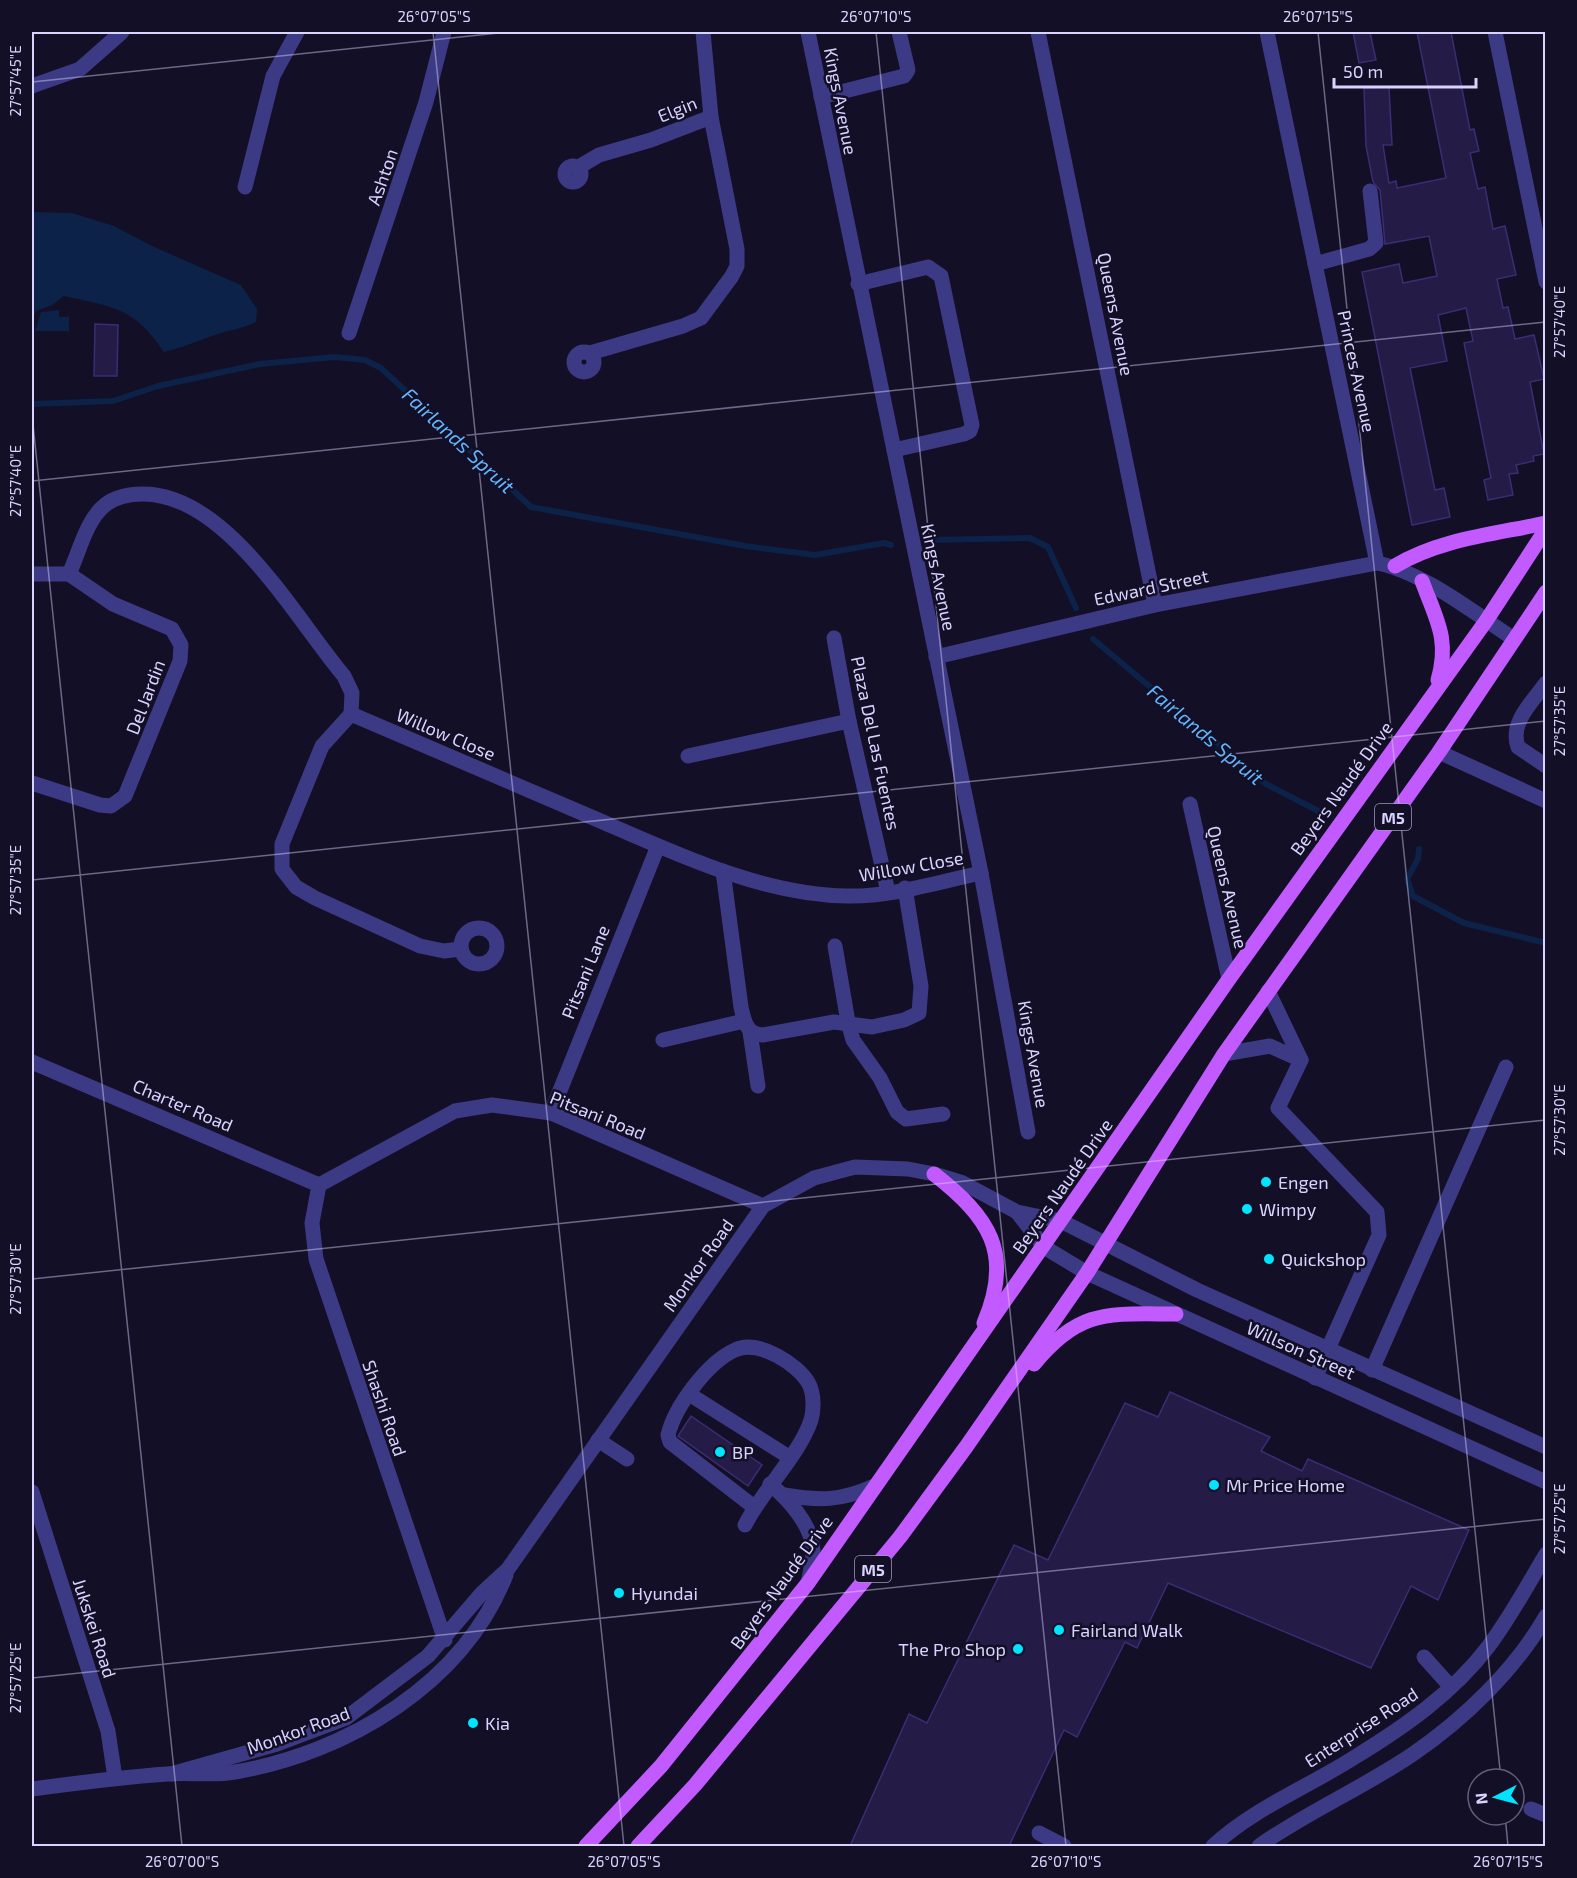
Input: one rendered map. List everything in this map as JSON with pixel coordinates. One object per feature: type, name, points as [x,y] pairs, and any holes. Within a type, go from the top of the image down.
[{"type":"main road","points":[[1395,566],[1428,549],[1545,523]]},
{"type":"main road","name":"Beyers Naudé Drive","points":[[586,1846],[661,1766],[808,1583],[873,1486],[1044,1247],[1229,979],[1486,621],[1545,529]]},
{"type":"main road","points":[[1422,581],[1444,642],[1443,662],[1435,691]]},
{"type":"main road","name":"M5","points":[[638,1846],[695,1785],[869,1574],[966,1448],[1087,1273],[1224,1054],[1439,752],[1545,592]]},
{"type":"main road","points":[[934,1174],[966,1199],[987,1227],[993,1243],[996,1257],[993,1291],[988,1312],[976,1342]]},
{"type":"main road","points":[[966,1448],[1044,1352],[1069,1328],[1087,1319],[1106,1315],[1176,1314]]},
{"type":"street","points":[[32,86],[80,69],[122,32]]},
{"type":"street","points":[[245,187],[273,76],[297,32]]},
{"type":"street","name":"Ashton","points":[[349,333],[423,113],[444,32]]},
{"type":"street","name":"Elgin","points":[[577,168],[599,155],[651,140],[711,117],[703,32]]},
{"type":"street","name":"Kings Avenue","points":[[808,32],[858,284],[981,873],[1028,1132]]},
{"type":"street","points":[[821,97],[904,76],[908,70],[899,32]]},
{"type":"street","name":"Queens Avenue","points":[[1038,32],[1155,605]]},
{"type":"street","name":"Princes Avenue","points":[[1268,32],[1377,563]]},
{"type":"street","points":[[1496,32],[1545,282]]},
{"type":"street","points":[[590,353],[693,323],[709,310],[732,276],[737,266],[737,249],[711,117]]},
{"type":"street","points":[[1315,264],[1369,249],[1376,243],[1370,191]]},
{"type":"street","points":[[858,284],[928,267],[941,276],[972,425],[970,431],[964,434],[894,450]]},
{"type":"street","points":[[32,574],[69,574],[94,518],[104,506],[117,497],[149,494],[195,508],[220,526],[247,552],[344,676],[352,693],[351,714],[322,746],[282,844],[282,869],[286,878],[305,892],[420,946],[444,951],[461,949]]},
{"type":"street","points":[[1377,563],[1395,566],[1514,639]]},
{"type":"street","name":"Edward Street","points":[[936,657],[1155,605],[1377,563]]},
{"type":"street","name":"Del Jardin","points":[[32,783],[100,805],[111,806],[125,796],[173,684],[182,653],[177,634],[172,629],[113,604],[69,574]]},
{"type":"street","name":"Plaza Del Las Fuentes","points":[[834,638],[849,721],[888,892]]},
{"type":"street","points":[[1545,683],[1518,723],[1515,733],[1518,747],[1545,766]]},
{"type":"street","name":"Willow Close","points":[[351,714],[658,846],[723,871],[828,895],[848,896],[888,892],[981,873]]},
{"type":"street","points":[[688,756],[849,721]]},
{"type":"street","points":[[1439,752],[1545,801]]},
{"type":"street","name":"Queens Avenue","points":[[1190,804],[1229,979]]},
{"type":"street","name":"Pitsani Lane","points":[[551,1113],[591,1007],[658,846]]},
{"type":"street","points":[[723,871],[758,1086]]},
{"type":"street","points":[[663,1040],[747,1026],[762,1035],[828,1023],[848,1022],[867,1027],[878,1026],[916,1016],[921,1010],[921,986],[905,888]]},
{"type":"street","points":[[835,946],[848,1022],[857,1047],[880,1078],[901,1116],[913,1119],[943,1114]]},
{"type":"street","points":[[1268,992],[1301,1060]]},
{"type":"street","points":[[1224,1054],[1270,1046],[1301,1060]]},
{"type":"street","points":[[1301,1060],[1278,1108],[1377,1212],[1379,1235],[1315,1378]]},
{"type":"street","name":"Charter Road","points":[[32,1062],[319,1185]]},
{"type":"street","points":[[1372,1370],[1506,1066]]},
{"type":"street","name":"Pitsani Road","points":[[319,1185],[455,1112],[492,1105],[551,1113],[763,1206]]},
{"type":"street","name":"Monkor Road","points":[[171,1774],[277,1744],[346,1718],[390,1688],[445,1640],[482,1593],[508,1569],[763,1206],[814,1178],[855,1167],[908,1169],[963,1183],[1017,1212],[1062,1221]]},
{"type":"street","name":"Shashi Road","points":[[319,1185],[312,1223],[316,1259],[445,1640]]},
{"type":"street","name":"Monkor Road","points":[[1017,1212],[1044,1247]]},
{"type":"street","name":"Willson Street","points":[[1062,1221],[1197,1290],[1545,1447]]},
{"type":"street","name":"Willson Street","points":[[1044,1247],[1087,1273],[1545,1482]]},
{"type":"street","points":[[745,1525],[754,1507],[789,1457],[811,1420],[813,1398],[809,1383],[791,1366],[768,1350],[757,1347],[736,1349],[704,1374],[670,1425],[668,1434],[670,1442],[754,1507]]},
{"type":"street","points":[[689,1394],[789,1457]]},
{"type":"street","points":[[598,1440],[627,1459]]},
{"type":"street","points":[[770,1484],[784,1495],[808,1532],[813,1549],[808,1583]]},
{"type":"street","points":[[784,1495],[833,1500],[852,1496],[873,1486]]},
{"type":"street","name":"Jukskei Road","points":[[32,1492],[108,1731],[115,1778]]},
{"type":"street","name":"Enterprise Road","points":[[1213,1846],[1275,1802],[1355,1758],[1423,1712],[1451,1687],[1487,1649],[1512,1613],[1545,1554]]},
{"type":"street","name":"Monkor Road","points":[[32,1789],[115,1778],[171,1774],[200,1776],[257,1768],[337,1741],[379,1718],[424,1685],[456,1656],[496,1601],[508,1569]]},
{"type":"street","points":[[1258,1846],[1412,1754],[1451,1725],[1488,1690],[1517,1656],[1545,1616]]},
{"type":"street","points":[[1424,1657],[1451,1687]]},
{"type":"street","points":[[1531,1809],[1545,1815]]},
{"type":"street","points":[[1039,1833],[1064,1846]]},
{"type":"water","points":[[32,212],[72,213],[114,226],[152,246],[241,285],[257,309],[256,322],[164,352],[143,326],[132,317],[96,303],[64,296],[52,305],[36,311],[32,321]]},
{"type":"water","points":[[59,310],[59,317],[69,317],[69,331],[35,331],[41,312]]},
{"type":"building","points":[[1353,32],[1370,32],[1376,60],[1359,63]]},
{"type":"building","points":[[1417,32],[1451,32],[1470,130],[1474,129],[1479,151],[1470,153],[1478,189],[1485,187],[1493,229],[1505,226],[1516,275],[1497,279],[1503,308],[1508,307],[1515,339],[1534,335],[1544,379],[1530,382],[1544,454],[1533,456],[1534,461],[1516,465],[1518,473],[1509,474],[1513,495],[1488,500],[1484,480],[1491,478],[1464,343],[1473,341],[1466,308],[1438,315],[1447,361],[1410,368],[1435,490],[1444,488],[1450,517],[1412,525],[1362,272],[1399,264],[1403,283],[1437,276],[1429,236],[1385,244],[1380,190],[1373,182],[1366,146],[1364,88],[1389,87],[1392,145],[1383,145],[1389,183],[1396,181],[1397,188],[1446,178]]},
{"type":"building","points":[[95,324],[118,325],[117,376],[94,376]]},
{"type":"building","name":"Fairland Walk","points":[[1170,1392],[1270,1437],[1261,1451],[1302,1471],[1308,1459],[1469,1530],[1438,1600],[1411,1586],[1371,1668],[1168,1583],[1137,1648],[1125,1642],[1077,1737],[1064,1730],[1009,1846],[850,1846],[909,1714],[927,1723],[1014,1545],[1048,1560],[1125,1403],[1158,1417]]},
{"type":"building","points":[[691,1416],[762,1465],[748,1486],[678,1436]]},
{"type":"waterway","name":"Fairlands Spruit","points":[[32,404],[113,401],[158,386],[260,364],[334,357],[365,360],[381,368],[531,507],[745,546],[815,555],[884,543],[891,545]]},
{"type":"waterway","name":"Fairlands Spruit","points":[[928,540],[1030,538],[1048,547],[1076,608]]},
{"type":"waterway","name":"Fairlands Spruit","points":[[1093,639],[1266,784],[1328,816]]},
{"type":"waterway","name":"Fairlands Spruit","points":[[1419,849],[1418,859],[1407,879],[1413,896],[1464,923],[1546,943]]},
{"type":"place","name":"Engen","points":[[1266,1182]]},
{"type":"place","name":"Wimpy","points":[[1247,1209]]},
{"type":"place","name":"Quickshop","points":[[1269,1259]]},
{"type":"place","name":"BP","points":[[720,1452]]},
{"type":"place","name":"Mr Price Home","points":[[1214,1485]]},
{"type":"place","name":"Hyundai","points":[[619,1593]]},
{"type":"place","name":"Fairland Walk","points":[[1059,1630]]},
{"type":"place","name":"The Pro Shop","points":[[1018,1649]]},
{"type":"place","name":"Kia","points":[[473,1723]]}]
